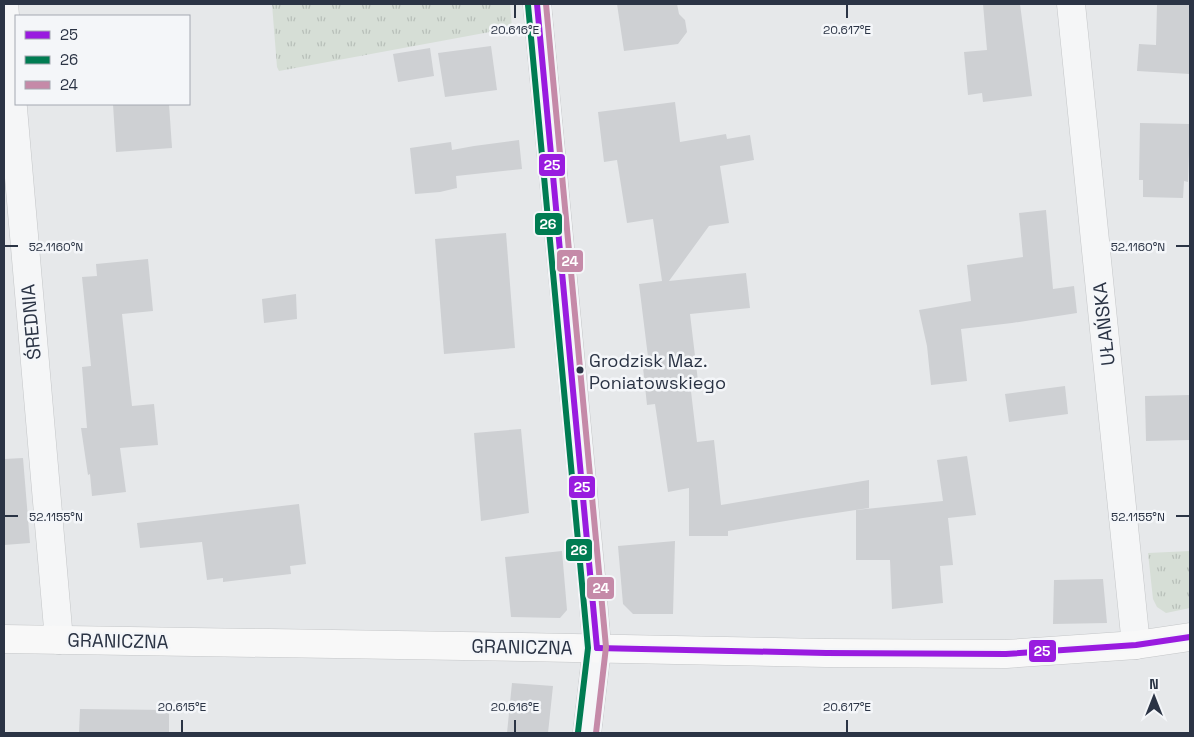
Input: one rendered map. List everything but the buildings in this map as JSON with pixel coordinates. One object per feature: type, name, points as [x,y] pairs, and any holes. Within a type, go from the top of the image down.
[{"type":"street","name":"ŚREDNIA","points":[[4,4],[59,640]]},
{"type":"street","points":[[537,4],[597,648],[587,733]]},
{"type":"street","name":"UŁAŃSKA","points":[[1071,4],[1136,645]]},
{"type":"street","name":"GRANICZNA","points":[[4,639],[826,653],[1006,654],[1136,645],[1190,637]]},
{"type":"green space","points":[[272,4],[510,4],[512,28],[279,71],[277,67]]},
{"type":"green space","points":[[1190,551],[1190,608],[1166,613],[1157,607],[1153,599],[1148,553]]},
{"type":"transit line","name":"25","points":[[537,4],[597,648]]},
{"type":"transit line","name":"24","points":[[546,4],[606,647],[596,733]]},
{"type":"transit line","name":"26","points":[[528,5],[588,648],[578,732]]},
{"type":"transit line","name":"25","points":[[597,648],[826,653],[1006,654],[1136,645],[1190,637]]},
{"type":"place","name":"Grodzisk Maz. Poniatowskiego","points":[[580,370]]}]
